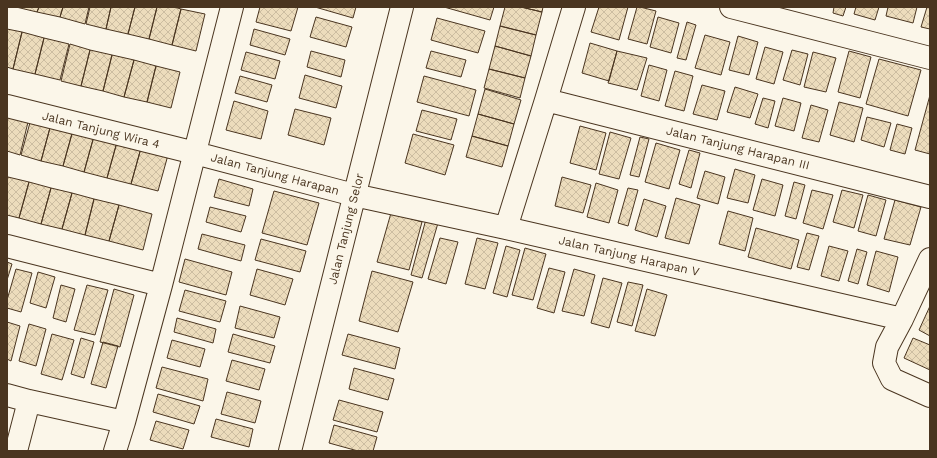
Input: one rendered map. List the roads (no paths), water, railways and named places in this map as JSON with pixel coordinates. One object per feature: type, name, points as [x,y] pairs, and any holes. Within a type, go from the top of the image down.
[{"type":"street","points":[[115,451],[161,285],[231,7]]},
{"type":"street","name":"Jalan Tanjung Selor","points":[[290,451],[402,7]]},
{"type":"street","points":[[506,228],[574,7]]},
{"type":"street","points":[[731,7],[930,58]]},
{"type":"street","name":"Jalan Tanjung Harapan III","points":[[546,100],[930,197]]},
{"type":"street","name":"Jalan Tanjung Wira 4","points":[[7,106],[195,153]]},
{"type":"street","name":"Jalan Tanjung Harapan","points":[[195,153],[354,195]]},
{"type":"street","name":"Jalan Tanjung Harapan V","points":[[354,195],[506,228],[902,319]]},
{"type":"street","points":[[7,246],[161,285]]},
{"type":"street","points":[[930,259],[887,347],[884,363],[892,379],[930,396]]},
{"type":"street","points":[[7,395],[124,422]]},
{"type":"street","points":[[16,451],[29,401]]}]
